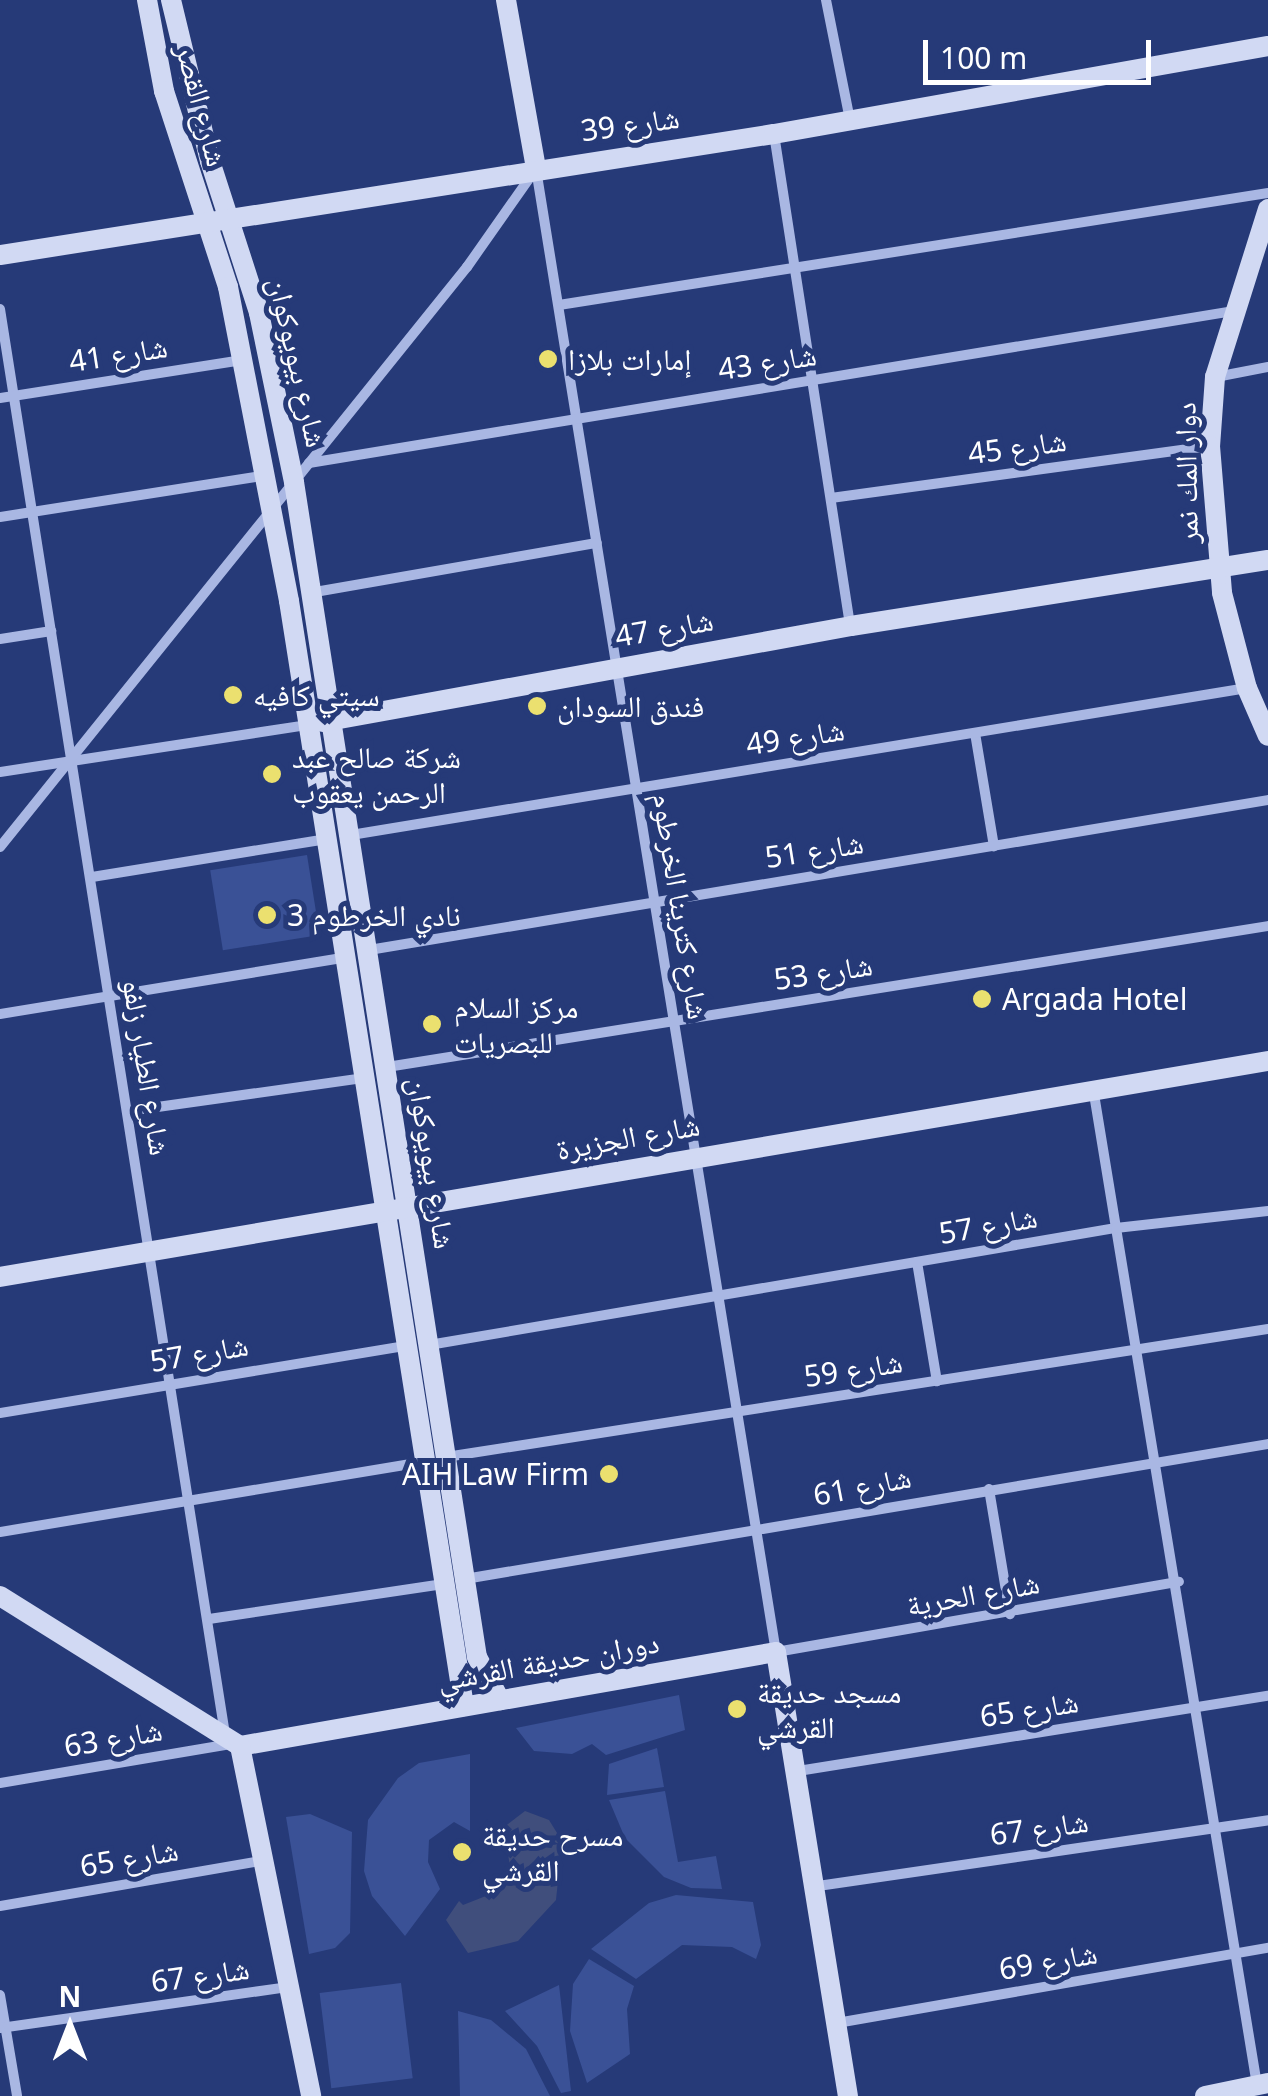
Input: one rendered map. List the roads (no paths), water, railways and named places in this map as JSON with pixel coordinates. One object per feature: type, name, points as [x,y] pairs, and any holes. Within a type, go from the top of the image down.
[{"type":"main road","name":"شارع القصر","points":[[147,0],[164,91],[206,224]]},
{"type":"main road","name":"شارع القصر","points":[[171,0],[229,220]]},
{"type":"main road","points":[[506,0],[536,168]]},
{"type":"main road","name":"شارع 39","points":[[0,256],[536,168],[774,134],[1268,46]]},
{"type":"main road","name":"دوار المك نمر","points":[[1266,219],[1233,311],[1215,377],[1210,446],[1220,568],[1247,688],[1268,736]]},
{"type":"main road","name":"شارع بيويوكوان","points":[[229,220],[259,314],[315,592],[429,1345],[444,1584],[464,1706]]},
{"type":"main road","name":"شارع بيويوكوان","points":[[206,224],[244,360],[272,511],[406,1346],[465,1580],[478,1658],[500,1700]]},
{"type":"main road","name":"شارع 47","points":[[306,725],[850,626],[1268,560]]},
{"type":"main road","name":"شارع الجزيرة","points":[[0,1277],[1093,1087],[1268,1061]]},
{"type":"main road","points":[[0,1596],[233,1742],[266,1860],[311,2096]]},
{"type":"main road","points":[[776,1652],[818,1886],[848,2096]]},
{"type":"main road","name":"دوران حديقة القرشي","points":[[233,1742],[776,1652]]},
{"type":"main road","points":[[1205,2096],[1263,2084]]},
{"type":"street","points":[[826,0],[850,120]]},
{"type":"street","points":[[774,134],[850,626]]},
{"type":"street","name":"شارع كترينا الخرطوم","points":[[536,168],[776,1652]]},
{"type":"street","points":[[0,848],[468,267],[536,168]]},
{"type":"street","points":[[559,305],[1268,193]]},
{"type":"street","name":"شارع الطيار زلفو","points":[[0,309],[170,1383],[233,1742]]},
{"type":"street","name":"شارع 43","points":[[310,463],[1233,311]]},
{"type":"street","name":"شارع 41","points":[[0,398],[244,360]]},
{"type":"street","points":[[1215,377],[1268,368]]},
{"type":"street","name":"شارع 45","points":[[831,498],[1210,446]]},
{"type":"street","points":[[0,518],[264,476]]},
{"type":"street","points":[[315,592],[597,543]]},
{"type":"street","points":[[0,640],[51,631]]},
{"type":"street","name":"شارع 49","points":[[351,835],[1247,688]]},
{"type":"street","name":"شارع 47","points":[[0,772],[306,725]]},
{"type":"street","points":[[974,733],[994,846]]},
{"type":"street","name":"شارع 51","points":[[369,950],[1268,800]]},
{"type":"street","points":[[92,877],[326,840]]},
{"type":"street","name":"شارع 53","points":[[387,1067],[1268,926]]},
{"type":"street","points":[[0,1014],[344,958]]},
{"type":"street","points":[[129,1111],[364,1078]]},
{"type":"street","points":[[1093,1087],[1178,1582],[1235,1953],[1263,2084]]},
{"type":"street","name":"شارع 57","points":[[429,1345],[1116,1228],[1268,1211]]},
{"type":"street","points":[[917,1262],[937,1381]]},
{"type":"street","name":"شارع 59","points":[[0,1532],[190,1498],[1268,1328]]},
{"type":"street","name":"شارع 57","points":[[0,1414],[406,1346]]},
{"type":"street","name":"شارع 61","points":[[465,1580],[1268,1444]]},
{"type":"street","points":[[990,1489],[1010,1614]]},
{"type":"street","name":"شارع الحرية","points":[[776,1652],[1178,1582]]},
{"type":"street","points":[[209,1619],[444,1584]]},
{"type":"street","name":"شارع 65","points":[[798,1771],[1268,1696]]},
{"type":"street","name":"شارع 63","points":[[0,1782],[233,1742]]},
{"type":"street","name":"شارع 67","points":[[818,1886],[1268,1820]]},
{"type":"street","name":"شارع 65","points":[[0,1906],[266,1860]]},
{"type":"street","name":"شارع 69","points":[[837,2023],[1268,1948]]},
{"type":"street","name":"شارع 67","points":[[3,2028],[289,1987]]},
{"type":"street","points":[[0,1994],[17,2096]]},
{"type":"place","name":"إمارات بلازا","points":[[548,359]]},
{"type":"place","name":"سيتي كافيه","points":[[233,695]]},
{"type":"place","name":"فندق السودان","points":[[537,706]]},
{"type":"place","name":"شركة صالح عبد الرحمن يعقوب","points":[[272,774]]},
{"type":"place","name":"نادي الخرطوم 3","points":[[267,915]]},
{"type":"place","name":"Argada Hotel","points":[[982,999]]},
{"type":"place","name":"مركز السلام للبصريات","points":[[432,1024]]},
{"type":"place","name":"AIH Law Firm","points":[[609,1474]]},
{"type":"place","name":"مسجد حديقة القرشي","points":[[737,1709]]},
{"type":"place","name":"مسرح حديقة القرشي","points":[[462,1852]]}]
